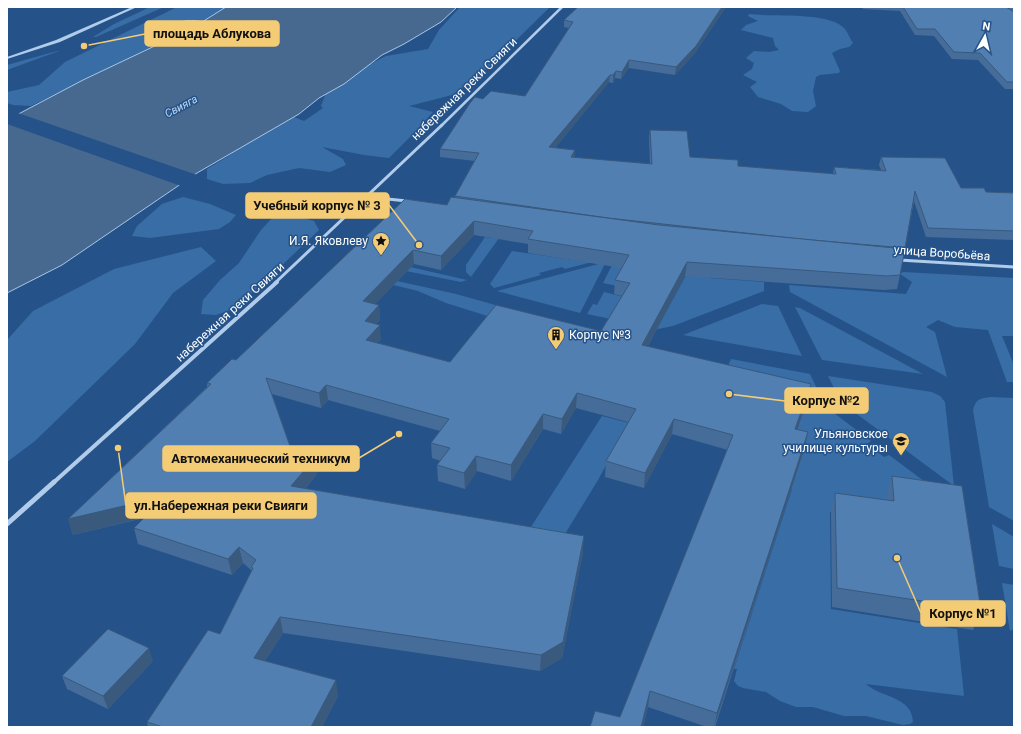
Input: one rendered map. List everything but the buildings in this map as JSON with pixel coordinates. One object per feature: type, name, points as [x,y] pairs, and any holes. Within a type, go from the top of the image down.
[{"type":"street","points":[[7,58],[58,41],[135,7]]},
{"type":"street","name":"набережная реки Свияги","points":[[7,524],[244,313],[368,196],[562,7]]},
{"type":"street","points":[[368,196],[409,202]]},
{"type":"street","name":"улица Воробьёва","points":[[896,259],[1014,266]]},
{"type":"shaded area","points":[[150,7],[164,7],[93,37],[114,24]]},
{"type":"shaded area","points":[[177,7],[226,7],[202,22],[190,19],[180,33],[31,106],[13,105],[7,103],[7,92],[39,85],[65,62]]},
{"type":"shaded area","points":[[460,7],[550,7],[488,68],[452,95],[409,106],[433,112],[389,158],[322,147],[343,159],[346,165],[330,172],[299,168],[267,175],[250,183],[223,184],[207,179],[207,169],[230,155],[249,135],[294,117],[304,121],[323,108],[321,106],[329,85],[386,56],[428,49],[439,30]]},
{"type":"shaded area","points":[[749,14],[800,16],[827,19],[838,23],[845,29],[853,43],[849,47],[832,53],[840,71],[839,73],[820,75],[816,77],[813,91],[816,106],[808,112],[792,111],[781,104],[758,97],[750,87],[757,82],[743,75],[752,69],[754,63],[746,58],[754,51],[769,52],[779,50],[775,46],[773,38],[741,30],[746,25],[758,21],[748,16]]},
{"type":"shaded area","points":[[59,51],[7,70],[7,65]]},
{"type":"shaded area","points":[[183,197],[210,204],[236,215],[230,222],[219,229],[150,238],[132,236],[137,226],[162,204]]},
{"type":"shaded area","points":[[289,214],[314,221],[319,230],[257,289],[230,310],[216,315],[201,314],[203,300],[220,280],[239,263],[261,230],[273,217]]},
{"type":"shaded area","points":[[498,226],[507,227],[471,277],[466,272],[466,265],[485,237],[490,238]]},
{"type":"shaded area","points":[[591,240],[596,261],[565,269],[562,267],[539,273],[541,275],[494,288],[490,284],[512,251],[580,261]]},
{"type":"shaded area","points":[[201,247],[216,261],[173,293],[135,344],[35,441],[7,462],[7,340],[33,311],[114,269]]},
{"type":"shaded area","points":[[697,255],[711,257],[710,278],[764,282],[764,291],[673,326],[658,329],[587,314],[593,304],[597,305],[604,292],[628,298],[616,318],[658,327]]},
{"type":"shaded area","points":[[362,256],[467,280],[461,282],[356,261]]},
{"type":"shaded area","points":[[606,262],[580,313],[497,291]]},
{"type":"shaded area","points":[[612,265],[643,269],[632,289],[603,283]]},
{"type":"shaded area","points":[[347,270],[456,294],[506,308],[497,319],[446,303],[418,291],[344,273]]},
{"type":"shaded area","points":[[903,272],[1014,278],[1014,336],[1002,336],[1014,365],[1014,382],[1007,382],[988,330],[955,327],[938,320],[926,327],[935,332],[947,377],[790,292],[789,285],[906,294],[912,282],[900,274]]},
{"type":"shaded area","points":[[762,304],[778,306],[802,356],[683,335]]},
{"type":"shaded area","points":[[795,307],[800,308],[923,374],[822,360]]},
{"type":"shaded area","points":[[731,359],[810,374],[820,395],[725,373]]},
{"type":"shaded area","points":[[828,376],[932,392],[940,396],[945,402],[954,486],[846,406],[839,398]]},
{"type":"shaded area","points":[[991,397],[1014,398],[1014,521],[989,507],[973,410],[977,401]]},
{"type":"shaded area","points":[[807,400],[822,404],[871,441],[867,444],[884,457],[889,455],[956,505],[887,495],[888,516],[873,518],[830,512],[831,609],[957,629],[964,696],[866,684],[872,689],[902,702],[911,713],[913,722],[910,724],[903,725],[866,716],[844,716],[813,707],[796,707],[780,701],[766,692],[738,686],[734,681],[737,669],[734,669],[792,489],[778,485]]},
{"type":"shaded area","points":[[602,416],[629,423],[598,480],[557,547],[522,541]]},
{"type":"shaded area","points":[[992,524],[1014,537],[1014,569],[999,566]]},
{"type":"shaded area","points":[[1002,583],[1014,585],[1014,629],[1010,631]]},
{"type":"water","name":"Свияга","points":[[226,7],[457,7],[441,22],[382,55],[344,84],[319,98],[299,114],[197,173],[62,265],[7,293],[7,120],[83,80],[180,34],[173,30],[182,22],[194,20],[202,22]]},
{"type":"pier","points":[[18,113],[197,175],[181,186],[7,124],[7,118]]},
{"type":"place","name":"площадь Аблукова","points":[[84,46]]},
{"type":"place","name":"Учебный корпус № 3","points":[[419,245]]},
{"type":"place","name":"И.Я. Яковлеву","points":[[381,256]]},
{"type":"place","name":"Корпус №3","points":[[556,350]]},
{"type":"place","name":"Корпус №2","points":[[729,394]]},
{"type":"place","name":"Автомеханический техникум","points":[[399,434]]},
{"type":"place","name":"ул.Набережная реки Свияги","points":[[118,448]]},
{"type":"place","name":"Ульяновское училище культуры","points":[[901,456]]},
{"type":"place","name":"Корпус №1","points":[[897,558]]}]
